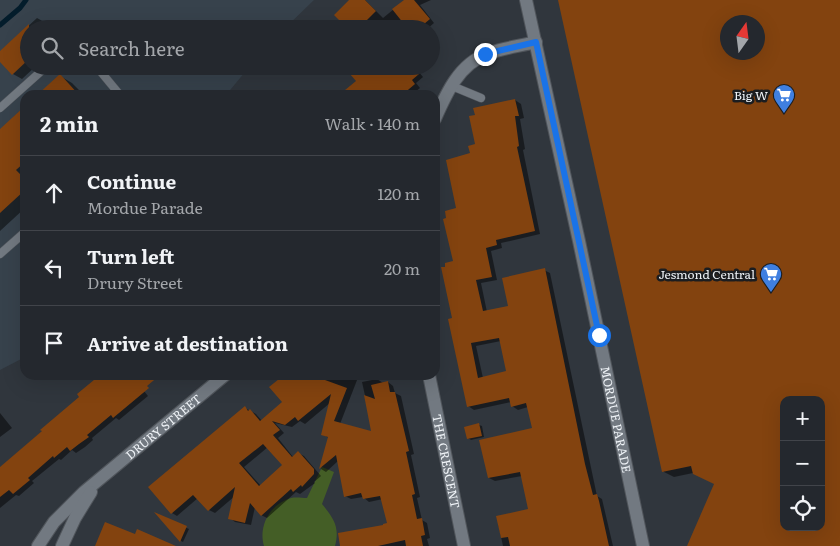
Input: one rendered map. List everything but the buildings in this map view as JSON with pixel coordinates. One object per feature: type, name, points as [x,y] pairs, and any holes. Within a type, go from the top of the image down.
[{"type":"street","name":"MORDUE PARADE","points":[[526,0],[643,546]]},
{"type":"street","points":[[440,108],[445,96],[462,70],[485,54],[536,42]]},
{"type":"street","name":"DRURY STREET","points":[[38,546],[64,511],[84,492],[219,380]]},
{"type":"street","name":"THE CRESCENT","points":[[430,380],[464,546]]},
{"type":"street","name":"DRURY STREET","points":[[62,546],[80,508],[102,478]]},
{"type":"lane","points":[[20,90],[37,75]]},
{"type":"lane","points":[[103,75],[116,90]]},
{"type":"lane","points":[[452,86],[481,98]]},
{"type":"lane","points":[[0,108],[20,90]]},
{"type":"lane","points":[[0,254],[20,236]]},
{"type":"shaded area","points":[[0,0],[314,0],[293,20],[20,20],[20,75],[243,75],[230,90],[20,90],[20,360],[0,370]]},
{"type":"green space","points":[[322,467],[334,472],[322,504],[335,524],[337,534],[335,546],[264,546],[263,531],[267,517],[277,505],[284,501],[291,498],[307,498]]},
{"type":"waterway","points":[[0,25],[20,8],[26,0]]},
{"type":"place","name":"Big W","points":[[784,114]]},
{"type":"place","name":"Jesmond Central","points":[[771,293]]},
{"type":"route","points":[[485,54],[536,42],[599,335]]}]
